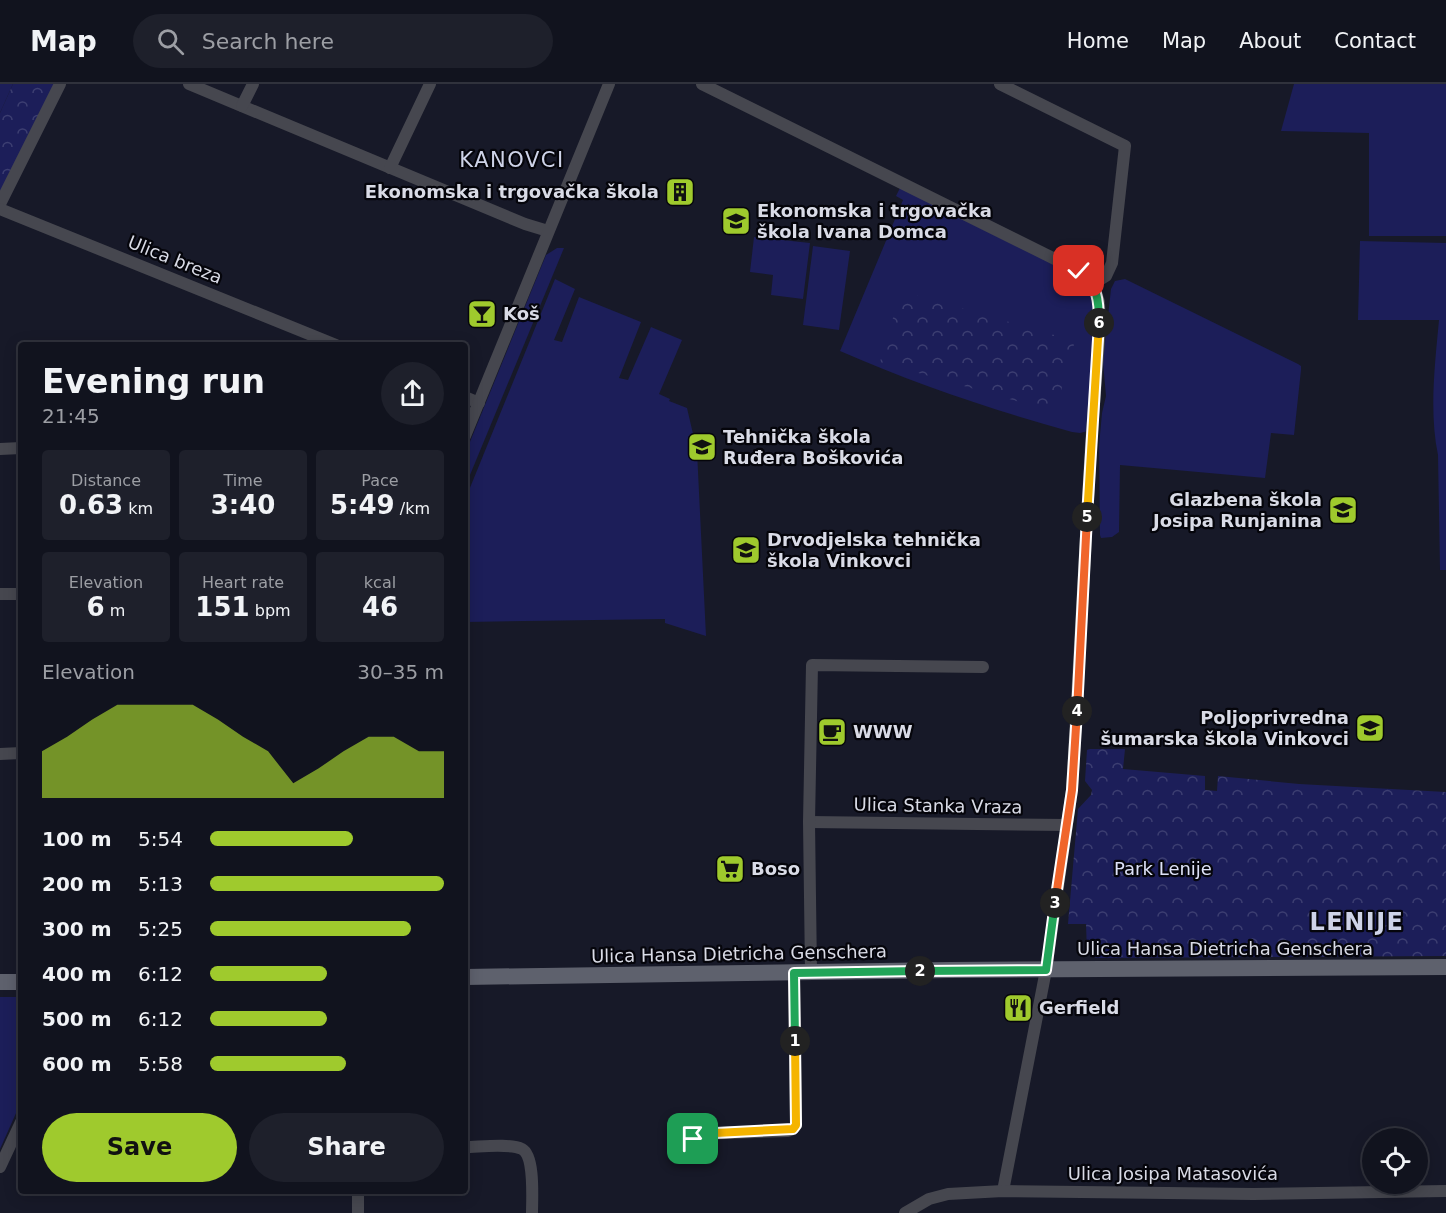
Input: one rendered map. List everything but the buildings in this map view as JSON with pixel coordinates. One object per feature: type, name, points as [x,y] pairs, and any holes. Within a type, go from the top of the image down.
[{"type":"main road","name":"Ulica Hansa Dietricha Genschera","points":[[468,977],[1446,967]]},
{"type":"main road","points":[[0,982],[18,982]]},
{"type":"street","points":[[0,204],[60,84]]},
{"type":"street","points":[[189,84],[525,224],[548,231]]},
{"type":"street","points":[[242,106],[253,84]]},
{"type":"street","points":[[390,168],[430,84]]},
{"type":"street","points":[[468,429],[609,84]]},
{"type":"street","points":[[702,84],[1079,271],[1092,284],[1099,302],[1100,328],[1091,444],[1072,790],[1046,970],[1004,1191]]},
{"type":"street","points":[[1000,84],[1125,146],[1112,263],[1106,276],[1092,284]]},
{"type":"street","name":"Ulica breza","points":[[0,209],[329,342]]},
{"type":"street","points":[[468,398],[479,403]]},
{"type":"street","points":[[0,449],[18,448]]},
{"type":"street","points":[[0,594],[18,594]]},
{"type":"street","points":[[811,972],[809,822],[812,665],[983,667]]},
{"type":"street","points":[[0,754],[18,753]]},
{"type":"street","name":"Ulica Stanka Vraza","points":[[809,822],[1066,825]]},
{"type":"street","points":[[693,1147],[693,1136],[696,1134],[788,1131],[796,1125],[794,973]]},
{"type":"street","points":[[0,1167],[18,1128]]},
{"type":"street","points":[[468,1147],[513,1147],[522,1149],[528,1154],[531,1163],[532,1213]]},
{"type":"street","points":[[7,1151],[18,1151]]},
{"type":"street","name":"Ulica Josipa Matasovića","points":[[905,1213],[929,1198],[948,1194],[1004,1191],[1246,1194],[1446,1191]]},
{"type":"street","points":[[358,1194],[358,1213]]},
{"type":"green space","points":[[0,84],[13,84],[0,113]]},
{"type":"green space","points":[[13,84],[58,84],[0,199],[0,113]]},
{"type":"green space","points":[[1294,84],[1446,84],[1446,236],[1369,236],[1369,133],[1281,131]]},
{"type":"green space","points":[[900,188],[1080,277],[1089,291],[1095,314],[1088,431],[1072,432],[1013,415],[926,385],[840,351],[903,200],[896,196]]},
{"type":"green space","points":[[754,237],[810,243],[803,299],[771,295],[773,275],[750,272]]},
{"type":"green space","points":[[1360,241],[1446,243],[1446,570],[1440,570],[1438,455],[1433,405],[1439,320],[1358,320]]},
{"type":"green space","points":[[813,246],[850,251],[839,330],[803,325]]},
{"type":"green space","points":[[557,248],[564,248],[468,480],[468,447],[546,255]]},
{"type":"green space","points":[[555,279],[575,289],[554,340],[562,342],[579,297],[641,322],[619,378],[628,380],[651,327],[682,340],[659,394],[687,408],[697,451],[706,636],[665,623],[665,619],[468,622],[468,493]]},
{"type":"green space","points":[[1125,279],[1298,364],[1301,370],[1294,435],[1271,433],[1265,478],[1120,465],[1119,532],[1112,537],[1101,538],[1099,446],[1106,396],[1103,362],[1111,289],[1115,281]]},
{"type":"green space","points":[[901,291],[1075,341],[1055,412],[880,362]]},
{"type":"green space","name":"Park Lenije","points":[[1125,749],[1123,769],[1205,776],[1205,790],[1217,791],[1218,776],[1299,784],[1446,792],[1446,956],[1096,958],[1087,951],[1086,924],[1068,924],[1078,809],[1091,795],[1092,790],[1085,781],[1087,750]]},
{"type":"green space","points":[[0,997],[18,997],[18,1109],[0,1149]]},
{"type":"place","name":"Ekonomska i trgovačka škola","points":[[680,192]]},
{"type":"place","name":"Ekonomska i trgovačka škola Ivana Domca","points":[[736,221]]},
{"type":"place","name":"Koš","points":[[482,314]]},
{"type":"place","name":"Tehnička škola Ruđera Boškovića","points":[[702,447]]},
{"type":"place","name":"Glazbena škola Josipa Runjanina","points":[[1343,510]]},
{"type":"place","name":"Drvodjelska tehnička škola Vinkovci","points":[[746,550]]},
{"type":"place","name":"Poljoprivredna šumarska škola Vinkovci","points":[[1370,728]]},
{"type":"place","name":"WWW","points":[[832,732]]},
{"type":"place","name":"Boso","points":[[730,869]]},
{"type":"place","name":"Gerfield","points":[[1018,1008]]},
{"type":"district","name":"KANOVCI","points":[[512,160]]},
{"type":"district","name":"LENIJE","points":[[1357,922]]},
{"type":"route","points":[[693,1139],[696,1134],[788,1131],[796,1125],[794,973],[1046,970],[1072,790],[1091,444],[1100,328],[1097,292],[1088,278],[1079,271]]}]
